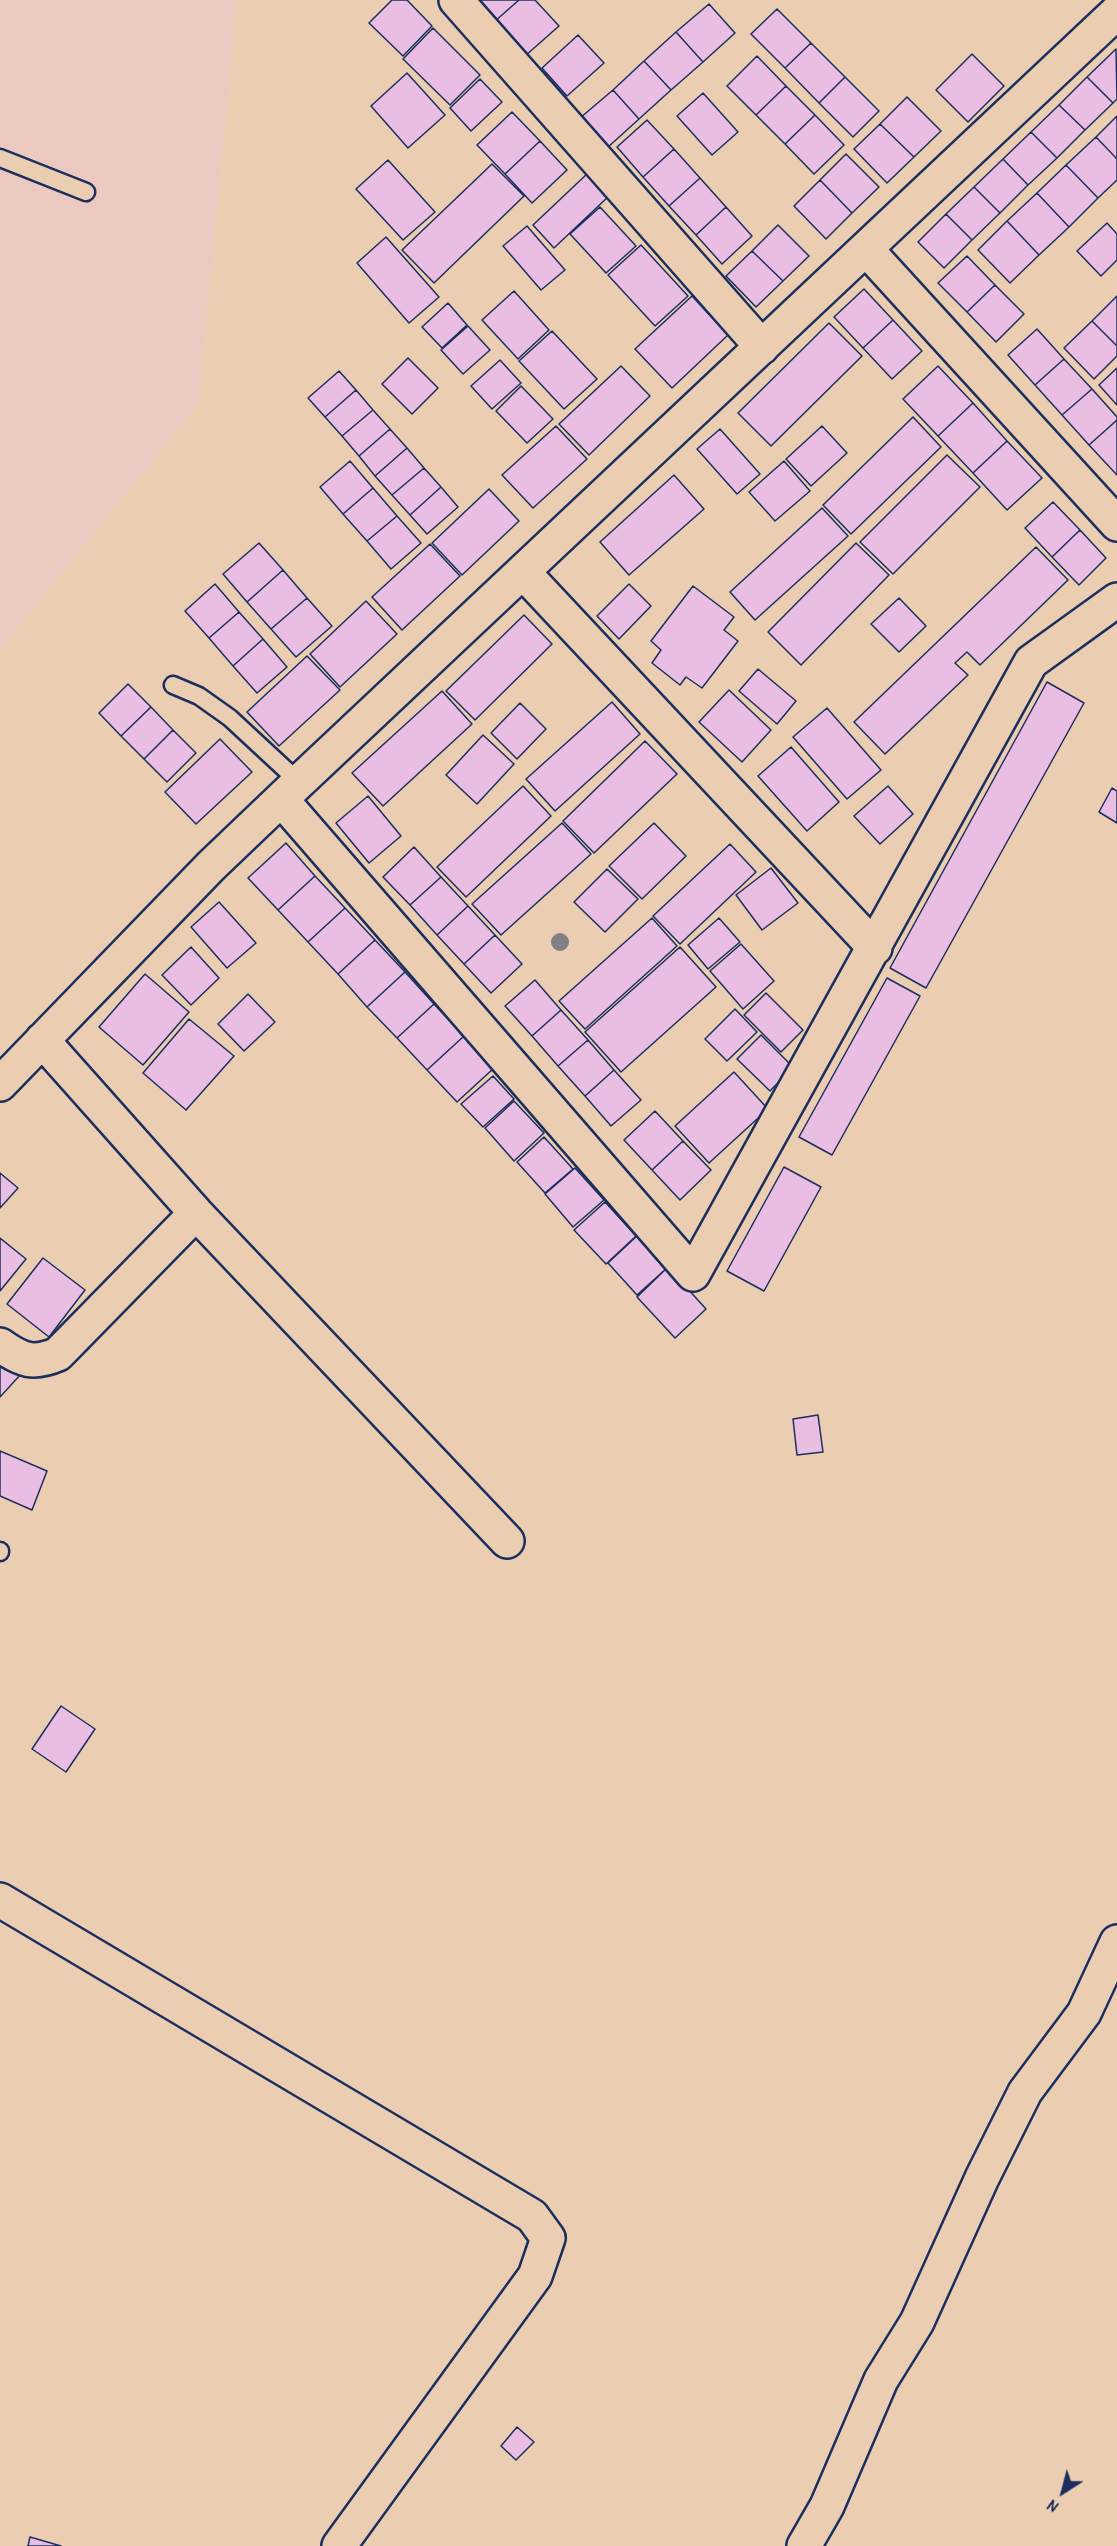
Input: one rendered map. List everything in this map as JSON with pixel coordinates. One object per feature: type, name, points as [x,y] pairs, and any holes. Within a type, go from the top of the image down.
[{"type":"street","points":[[456,0],[762,347]]},
{"type":"street","points":[[0,1084],[211,866],[290,790],[1117,12]]},
{"type":"street","points":[[866,249],[1117,524]]},
{"type":"street","points":[[523,572],[875,948]]},
{"type":"street","points":[[290,790],[693,1274],[1031,662],[1117,600]]},
{"type":"street","points":[[42,1040],[196,1213],[507,1541]]},
{"type":"street","points":[[0,1345],[24,1360],[43,1361],[58,1354],[196,1213]]},
{"type":"street","points":[[0,1900],[532,2216],[548,2238],[535,2276],[339,2546]]},
{"type":"street","points":[[804,2546],[827,2506],[881,2380],[917,2322],[982,2178],[1025,2092],[1084,2013],[1117,1942]]},
{"type":"lane","points":[[0,158],[86,192]]},
{"type":"lane","points":[[172,685],[199,696],[230,718],[290,790]]},
{"type":"shaded area","points":[[0,0],[237,0],[198,404],[0,649]]},
{"type":"building","points":[[392,0],[407,0],[432,26],[403,56],[369,23]]},
{"type":"building","points":[[474,0],[519,0],[494,22]]},
{"type":"building","points":[[519,0],[535,0],[559,26],[525,56],[494,22]]},
{"type":"building","points":[[709,4],[735,33],[703,62],[676,32]]},
{"type":"building","points":[[777,9],[811,43],[785,68],[751,34]]},
{"type":"building","points":[[433,28],[480,75],[450,105],[403,59]]},
{"type":"building","points":[[676,32],[703,62],[671,90],[644,61]]},
{"type":"building","points":[[578,35],[604,63],[567,96],[542,68]]},
{"type":"building","points":[[811,43],[845,77],[819,103],[785,68]]},
{"type":"building","points":[[1116,49],[1117,99],[1113,103],[1087,77]]},
{"type":"building","points":[[972,54],[1004,86],[968,122],[936,90]]},
{"type":"building","points":[[757,56],[786,86],[756,115],[727,86]]},
{"type":"building","points":[[644,61],[671,90],[639,119],[613,90]]},
{"type":"building","points":[[407,73],[445,115],[408,148],[371,106]]},
{"type":"building","points":[[845,77],[879,111],[853,137],[819,103]]},
{"type":"building","points":[[1087,77],[1113,103],[1085,130],[1059,105]]},
{"type":"building","points":[[480,79],[502,102],[471,131],[450,108]]},
{"type":"building","points":[[786,86],[815,115],[785,144],[756,115]]},
{"type":"building","points":[[613,90],[639,119],[607,148],[580,118]]},
{"type":"building","points":[[703,93],[738,132],[712,155],[677,116]]},
{"type":"building","points":[[907,97],[941,131],[914,157],[880,124]]},
{"type":"building","points":[[1059,105],[1085,130],[1057,158],[1031,132]]},
{"type":"building","points":[[512,112],[540,141],[505,174],[477,145]]},
{"type":"building","points":[[815,115],[844,145],[814,174],[785,144]]},
{"type":"building","points":[[1117,116],[1117,159],[1096,137]]},
{"type":"building","points":[[647,120],[674,149],[643,177],[617,147]]},
{"type":"building","points":[[880,124],[914,157],[887,183],[854,149]]},
{"type":"building","points":[[1031,132],[1057,158],[1028,185],[1003,159]]},
{"type":"building","points":[[1096,137],[1117,159],[1117,180],[1098,198],[1066,165]]},
{"type":"building","points":[[540,141],[567,170],[532,203],[505,174]]},
{"type":"building","points":[[674,149],[700,178],[669,206],[643,177]]},
{"type":"building","points":[[846,154],[879,187],[852,213],[820,180]]},
{"type":"building","points":[[1003,159],[1028,185],[1000,213],[974,187]]},
{"type":"building","points":[[388,160],[435,212],[403,240],[356,189]]},
{"type":"building","points":[[492,164],[524,196],[434,283],[402,250]]},
{"type":"building","points":[[1066,165],[1098,198],[1069,227],[1037,193]]},
{"type":"building","points":[[588,173],[609,196],[554,248],[533,225]]},
{"type":"building","points":[[700,178],[726,207],[696,235],[669,206]]},
{"type":"building","points":[[820,180],[852,213],[826,239],[794,206]]},
{"type":"building","points":[[974,187],[1000,213],[972,240],[946,214]]},
{"type":"building","points":[[1037,193],[1069,227],[1039,255],[1007,221]]},
{"type":"building","points":[[600,207],[636,246],[606,273],[570,234]]},
{"type":"building","points":[[726,207],[752,236],[722,264],[696,235]]},
{"type":"building","points":[[946,214],[972,240],[944,268],[918,242]]},
{"type":"building","points":[[1007,221],[1039,255],[1010,283],[978,250]]},
{"type":"building","points":[[1107,223],[1117,234],[1117,260],[1101,276],[1077,251]]},
{"type":"building","points":[[778,225],[809,256],[783,281],[752,251]]},
{"type":"building","points":[[527,226],[565,270],[541,290],[503,246]]},
{"type":"building","points":[[386,237],[439,297],[409,323],[357,263]]},
{"type":"building","points":[[641,245],[688,296],[655,326],[608,275]]},
{"type":"building","points":[[752,251],[783,281],[756,307],[726,276]]},
{"type":"building","points":[[967,256],[995,285],[967,312],[938,283]]},
{"type":"building","points":[[995,285],[1024,314],[996,342],[967,312]]},
{"type":"building","points":[[864,289],[893,320],[863,348],[834,317]]},
{"type":"building","points":[[514,291],[549,330],[518,359],[482,320]]},
{"type":"building","points":[[692,296],[728,335],[672,388],[635,349]]},
{"type":"building","points":[[1117,296],[1117,346],[1092,321]]},
{"type":"building","points":[[448,303],[467,325],[442,348],[422,327]]},
{"type":"building","points":[[893,320],[922,351],[892,379],[863,348]]},
{"type":"building","points":[[1092,321],[1117,346],[1117,356],[1094,379],[1064,348]]},
{"type":"building","points":[[829,323],[862,356],[771,446],[738,413]]},
{"type":"building","points":[[468,326],[490,350],[463,374],[441,350]]},
{"type":"building","points":[[1037,329],[1064,359],[1035,385],[1008,355]]},
{"type":"building","points":[[552,331],[597,379],[564,409],[519,361]]},
{"type":"building","points":[[408,358],[438,388],[412,414],[382,384]]},
{"type":"building","points":[[1064,359],[1092,389],[1062,415],[1035,385]]},
{"type":"building","points":[[500,360],[521,383],[492,409],[471,386]]},
{"type":"building","points":[[621,366],[650,396],[589,455],[559,424]]},
{"type":"building","points":[[938,366],[973,403],[938,436],[903,399]]},
{"type":"building","points":[[1117,368],[1117,405],[1099,385]]},
{"type":"building","points":[[339,371],[356,390],[325,417],[308,398]]},
{"type":"building","points":[[521,386],[553,419],[527,443],[496,411]]},
{"type":"building","points":[[1092,389],[1117,417],[1117,420],[1089,445],[1062,415]]},
{"type":"building","points":[[356,390],[373,410],[342,436],[325,417]]},
{"type":"building","points":[[973,403],[1007,441],[973,473],[938,436]]},
{"type":"building","points":[[373,410],[390,429],[359,456],[342,436]]},
{"type":"building","points":[[913,417],[941,447],[851,534],[823,505]]},
{"type":"building","points":[[1117,420],[1117,475],[1089,445]]},
{"type":"building","points":[[556,426],[587,459],[533,508],[502,475]]},
{"type":"building","points":[[822,426],[847,453],[811,486],[786,459]]},
{"type":"building","points":[[390,429],[407,448],[375,476],[359,456]]},
{"type":"building","points":[[720,429],[760,474],[737,494],[697,449]]},
{"type":"building","points":[[1007,441],[1042,478],[1007,510],[973,473]]},
{"type":"building","points":[[407,448],[424,468],[392,495],[375,476]]},
{"type":"building","points":[[947,455],[980,487],[893,574],[860,542]]},
{"type":"building","points":[[350,461],[373,488],[343,514],[320,487]]},
{"type":"building","points":[[784,461],[810,491],[775,521],[749,492]]},
{"type":"building","points":[[424,468],[441,487],[410,515],[392,495]]},
{"type":"building","points":[[674,475],[704,509],[629,575],[600,542]]},
{"type":"building","points":[[441,487],[458,507],[427,534],[410,515]]},
{"type":"building","points":[[373,488],[397,516],[367,541],[343,514]]},
{"type":"building","points":[[489,489],[519,521],[462,575],[432,543]]},
{"type":"building","points":[[1053,502],[1080,530],[1052,557],[1025,528]]},
{"type":"building","points":[[822,508],[848,536],[755,620],[730,592]]},
{"type":"building","points":[[397,516],[421,543],[391,569],[367,541]]},
{"type":"building","points":[[1080,530],[1106,558],[1079,585],[1052,557]]},
{"type":"building","points":[[259,543],[283,570],[247,602],[223,574]]},
{"type":"building","points":[[856,543],[889,575],[801,665],[768,632]]},
{"type":"building","points":[[430,544],[460,576],[402,630],[372,597]]},
{"type":"building","points":[[1036,547],[1068,580],[980,665],[967,652],[955,663],[968,675],[885,754],[854,722]]},
{"type":"building","points":[[283,570],[307,598],[271,629],[247,602]]},
{"type":"building","points":[[215,584],[239,612],[209,638],[185,611]]},
{"type":"building","points":[[629,584],[651,606],[619,639],[597,616]]},
{"type":"building","points":[[693,586],[734,617],[724,630],[738,641],[702,688],[686,677],[680,685],[652,663],[661,650],[651,641]]},
{"type":"building","points":[[307,598],[332,626],[296,657],[271,629]]},
{"type":"building","points":[[899,598],[926,626],[899,652],[871,624]]},
{"type":"building","points":[[366,601],[397,634],[340,687],[310,654]]},
{"type":"building","points":[[239,612],[263,639],[233,666],[209,638]]},
{"type":"building","points":[[524,615],[552,644],[475,720],[446,691]]},
{"type":"building","points":[[263,639],[287,667],[257,693],[233,666]]},
{"type":"building","points":[[307,656],[340,690],[279,746],[247,712]]},
{"type":"building","points":[[758,669],[796,701],[777,724],[739,691]]},
{"type":"building","points":[[1047,682],[1084,703],[926,988],[890,968]]},
{"type":"building","points":[[128,684],[151,707],[121,736],[99,713]]},
{"type":"building","points":[[729,690],[771,730],[742,762],[699,722]]},
{"type":"building","points":[[442,691],[472,724],[383,806],[352,773]]},
{"type":"building","points":[[612,702],[640,734],[555,811],[526,779]]},
{"type":"building","points":[[520,703],[546,729],[517,759],[491,733]]},
{"type":"building","points":[[151,707],[173,730],[144,759],[121,736]]},
{"type":"building","points":[[827,708],[881,770],[847,799],[793,737]]},
{"type":"building","points":[[173,730],[196,753],[167,782],[144,759]]},
{"type":"building","points":[[483,735],[514,764],[477,804],[446,775]]},
{"type":"building","points":[[220,739],[252,772],[196,824],[165,792]]},
{"type":"building","points":[[645,741],[677,774],[594,853],[563,821]]},
{"type":"building","points":[[791,747],[839,802],[807,831],[758,776]]},
{"type":"building","points":[[523,786],[551,816],[466,897],[437,867]]},
{"type":"building","points":[[888,786],[913,814],[880,844],[854,816]]},
{"type":"building","points":[[1112,788],[1117,791],[1117,823],[1099,812]]},
{"type":"building","points":[[368,796],[401,836],[369,863],[336,823]]},
{"type":"building","points":[[562,823],[591,854],[501,935],[472,904]]},
{"type":"building","points":[[654,823],[686,856],[642,899],[609,866]]},
{"type":"building","points":[[286,843],[315,876],[278,910],[248,878]]},
{"type":"building","points":[[730,844],[756,872],[680,944],[653,916]]},
{"type":"building","points":[[414,847],[441,877],[410,905],[383,877]]},
{"type":"building","points":[[771,868],[798,903],[762,930],[736,895]]},
{"type":"building","points":[[607,869],[638,899],[605,932],[574,902]]},
{"type":"building","points":[[315,876],[345,908],[308,942],[278,910]]},
{"type":"building","points":[[441,877],[468,906],[437,935],[410,905]]},
{"type":"building","points":[[219,902],[256,943],[227,968],[191,927]]},
{"type":"building","points":[[468,906],[495,935],[464,964],[437,935]]},
{"type":"building","points":[[345,908],[375,940],[338,974],[308,942]]},
{"type":"building","points":[[652,918],[677,946],[585,1029],[559,1001]]},
{"type":"building","points":[[719,918],[740,942],[708,969],[688,945]]},
{"type":"building","points":[[495,935],[522,964],[491,993],[464,964]]},
{"type":"building","points":[[375,940],[405,972],[367,1007],[338,974]]},
{"type":"building","points":[[741,944],[774,981],[743,1009],[710,971]]},
{"type":"building","points":[[191,947],[219,978],[191,1005],[162,975]]},
{"type":"building","points":[[680,947],[716,987],[621,1072],[585,1032]]},
{"type":"building","points":[[405,972],[434,1004],[397,1038],[367,1007]]},
{"type":"building","points":[[145,974],[189,1012],[143,1065],[99,1027]]},
{"type":"building","points":[[887,978],[920,996],[832,1155],[799,1137]]},
{"type":"building","points":[[535,980],[561,1010],[532,1036],[505,1006]]},
{"type":"building","points":[[766,993],[803,1030],[781,1052],[744,1015]]},
{"type":"building","points":[[248,994],[275,1022],[244,1051],[218,1024]]},
{"type":"building","points":[[434,1004],[464,1036],[427,1070],[397,1038]]},
{"type":"building","points":[[735,1009],[757,1032],[727,1061],[705,1039]]},
{"type":"building","points":[[561,1010],[588,1040],[558,1066],[532,1036]]},
{"type":"building","points":[[189,1019],[234,1056],[186,1110],[143,1073]]},
{"type":"building","points":[[761,1035],[793,1067],[770,1091],[737,1059]]},
{"type":"building","points":[[464,1036],[494,1068],[457,1102],[427,1070]]},
{"type":"building","points":[[588,1040],[614,1070],[585,1096],[558,1066]]},
{"type":"building","points":[[614,1070],[641,1100],[611,1126],[585,1096]]},
{"type":"building","points":[[734,1072],[768,1109],[709,1163],[675,1126]]},
{"type":"building","points":[[493,1076],[514,1099],[483,1127],[461,1104]]},
{"type":"building","points":[[514,1101],[544,1133],[514,1161],[485,1128]]},
{"type":"building","points":[[655,1111],[683,1141],[652,1170],[624,1140]]},
{"type":"building","points":[[544,1137],[573,1169],[545,1193],[517,1162]]},
{"type":"building","points":[[683,1141],[711,1170],[680,1200],[652,1170]]},
{"type":"building","points":[[784,1167],[821,1187],[764,1291],[727,1271]]},
{"type":"building","points":[[575,1168],[604,1200],[573,1227],[545,1194]]},
{"type":"building","points":[[0,1173],[18,1188],[0,1208]]},
{"type":"building","points":[[605,1202],[636,1236],[606,1264],[574,1230]]},
{"type":"building","points":[[638,1235],[668,1267],[637,1295],[608,1263]]},
{"type":"building","points":[[0,1238],[26,1259],[0,1291]]},
{"type":"building","points":[[43,1258],[85,1290],[49,1337],[7,1304]]},
{"type":"building","points":[[668,1267],[706,1309],[675,1338],[637,1297]]},
{"type":"building","points":[[0,1355],[21,1374],[0,1397]]},
{"type":"building","points":[[818,1415],[823,1452],[797,1455],[793,1419]]},
{"type":"building","points":[[0,1451],[47,1471],[32,1510],[0,1496]]},
{"type":"building","points":[[61,1706],[95,1729],[66,1772],[32,1749]]},
{"type":"building","points":[[517,2427],[534,2442],[516,2460],[501,2446]]},
{"type":"building","points":[[30,2537],[61,2546],[28,2546]]}]
